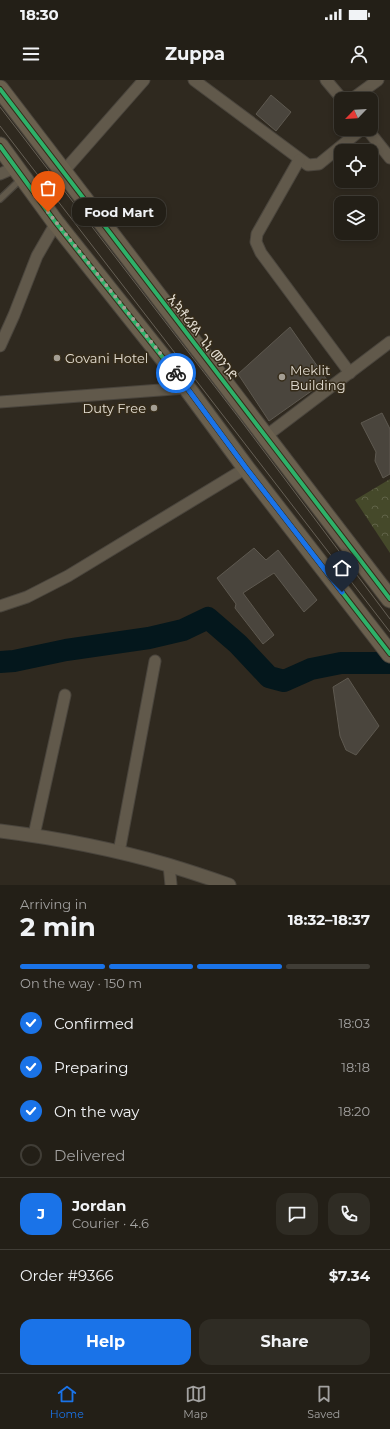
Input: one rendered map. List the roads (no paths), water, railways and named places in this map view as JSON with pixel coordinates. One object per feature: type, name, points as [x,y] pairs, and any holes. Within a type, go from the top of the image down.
[{"type":"main road","name":"ኢኳቶሪያል ጊኒ መንገድ","points":[[0,89],[390,599]]},
{"type":"main road","points":[[0,146],[56,223],[187,388],[246,468],[388,651]]},
{"type":"street","points":[[64,172],[144,80]]},
{"type":"street","points":[[194,80],[299,160],[308,165],[319,164],[353,136]]},
{"type":"street","points":[[326,80],[336,92]]},
{"type":"street","points":[[362,92],[378,80]]},
{"type":"street","points":[[373,136],[390,158]]},
{"type":"street","points":[[299,160],[257,234],[256,242],[262,253],[350,373]]},
{"type":"street","points":[[0,174],[19,172]]},
{"type":"street","points":[[0,346],[37,256],[56,223]]},
{"type":"street","points":[[266,436],[390,342]]},
{"type":"street","points":[[0,402],[187,388]]},
{"type":"street","points":[[0,606],[27,597],[68,576],[246,468]]},
{"type":"street","points":[[119,852],[155,661]]},
{"type":"street","points":[[34,835],[65,695]]},
{"type":"street","points":[[0,831],[34,835],[119,852],[169,865],[229,885]]},
{"type":"street","points":[[169,865],[170,885]]},
{"type":"lane","points":[[0,199],[19,172]]},
{"type":"waterway","points":[[0,662],[14,661],[66,650],[149,638],[183,630],[208,618],[238,644],[269,677],[284,681],[311,669],[341,663],[390,663]]},
{"type":"tram line","points":[[0,107],[239,418],[390,619]]},
{"type":"tram line","points":[[0,126],[390,632]]},
{"type":"place","name":"Food Mart","points":[[48,212]]},
{"type":"place","name":"Govani Hotel","points":[[57,358]]},
{"type":"place","name":"Meklit Building","points":[[282,377]]},
{"type":"place","name":"Duty Free","points":[[154,408]]}]
